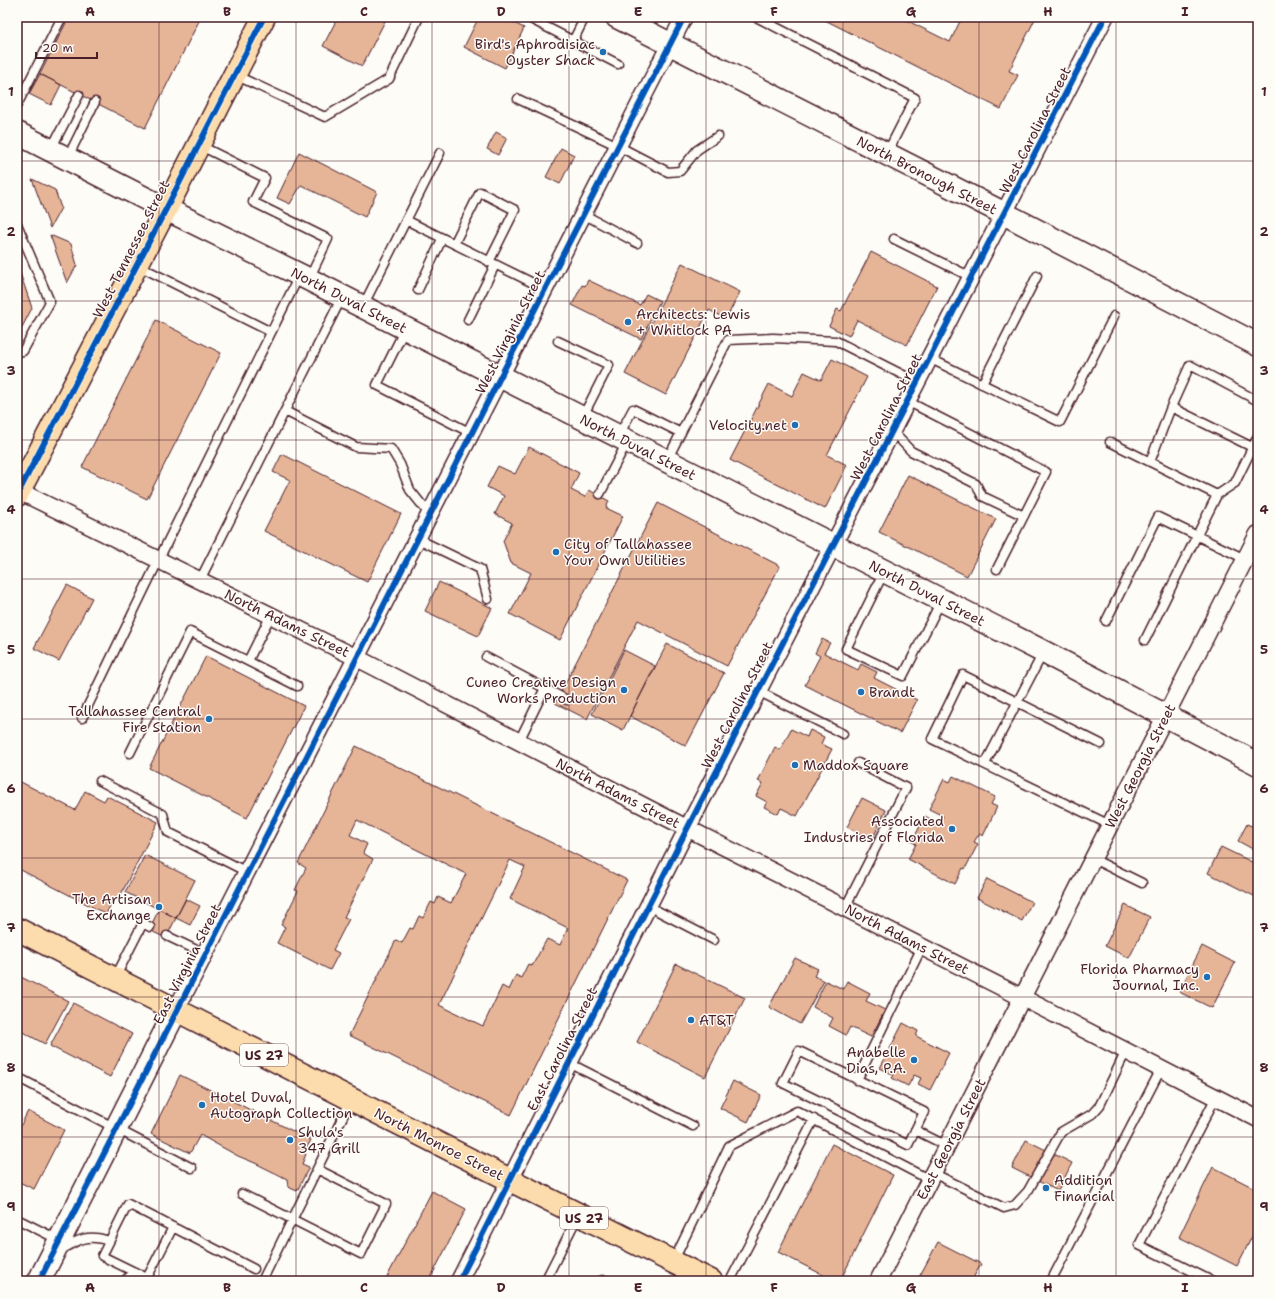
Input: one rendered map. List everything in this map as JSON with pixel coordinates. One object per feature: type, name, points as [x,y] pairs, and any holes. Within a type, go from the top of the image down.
[{"type":"main road","name":"West Tennessee Street","points":[[17,492],[166,209],[264,17]]},
{"type":"main road","name":"North Bronough Street","points":[[621,18],[1258,345]]},
{"type":"main road","name":"North Duval Street","points":[[17,133],[1044,652],[1258,764]]},
{"type":"main road","name":"North Monroe Street","points":[[17,929],[351,1100],[711,1281]]},
{"type":"main road","name":"East Virginia Street","points":[[39,1281],[176,1010]]},
{"type":"street","name":"West Virginia Street","points":[[357,658],[684,17]]},
{"type":"street","name":"West Carolina Street","points":[[687,829],[918,382],[970,277],[1005,214],[1106,17]]},
{"type":"street","name":"North Adams Street","points":[[17,492],[159,559],[357,658],[687,829],[1023,998],[1258,1119]]},
{"type":"street","name":"West Georgia Street","points":[[1023,998],[1258,534]]},
{"type":"street","name":"East Virginia Street","points":[[176,1010],[357,658]]},
{"type":"street","name":"East Carolina Street","points":[[459,1281],[687,829]]},
{"type":"street","name":"East Georgia Street","points":[[878,1281],[1023,998]]},
{"type":"lane","points":[[17,105],[62,17]]},
{"type":"lane","points":[[234,74],[325,117],[389,79],[419,17]]},
{"type":"lane","points":[[527,17],[618,64]]},
{"type":"lane","points":[[573,41],[585,17]]},
{"type":"lane","points":[[756,17],[915,98],[886,154]]},
{"type":"lane","points":[[59,154],[80,95]]},
{"type":"lane","points":[[518,99],[618,146],[668,172],[680,171],[697,150],[718,136]]},
{"type":"lane","points":[[59,154],[95,102]]},
{"type":"lane","points":[[82,718],[271,332],[328,240],[252,202],[265,178],[198,145]]},
{"type":"lane","points":[[363,307],[440,153]]},
{"type":"lane","points":[[454,244],[480,192],[515,210],[468,320]]},
{"type":"lane","points":[[583,214],[636,243]]},
{"type":"lane","points":[[406,220],[545,290]]},
{"type":"lane","points":[[17,224],[50,302],[24,351],[17,352]]},
{"type":"lane","points":[[418,290],[442,239]]},
{"type":"lane","points":[[894,239],[970,277]]},
{"type":"lane","points":[[136,265],[271,332]]},
{"type":"lane","points":[[982,384],[1037,276]]},
{"type":"lane","points":[[200,580],[342,297]]},
{"type":"lane","points":[[929,358],[1060,422],[1114,316]]},
{"type":"lane","points":[[405,329],[377,385],[471,433]]},
{"type":"lane","points":[[666,461],[728,340],[773,338],[836,341],[918,382]]},
{"type":"lane","points":[[558,341],[609,365],[582,418]]},
{"type":"lane","points":[[1150,462],[1171,407],[1190,365],[1258,401]]},
{"type":"lane","points":[[908,401],[1046,472],[997,569]]},
{"type":"lane","points":[[1171,407],[1252,447]]},
{"type":"lane","points":[[600,494],[633,409],[681,433]]},
{"type":"lane","points":[[285,411],[356,447],[391,449],[400,464],[410,490],[430,515]]},
{"type":"lane","points":[[892,431],[911,451],[976,484],[982,496],[1024,516]]},
{"type":"lane","points":[[1145,640],[1217,495],[1235,482],[1258,436]]},
{"type":"lane","points":[[1110,442],[1217,495]]},
{"type":"lane","points":[[1106,621],[1158,517],[1245,559]]},
{"type":"lane","points":[[418,539],[480,569],[488,599]]},
{"type":"lane","points":[[884,572],[846,649],[903,676],[941,601]]},
{"type":"lane","points":[[248,661],[270,615]]},
{"type":"lane","points":[[130,753],[190,632],[297,686]]},
{"type":"lane","points":[[985,764],[1044,652]]},
{"type":"lane","points":[[486,657],[568,700]]},
{"type":"lane","points":[[1101,744],[963,675],[932,739],[1110,825]]},
{"type":"lane","points":[[519,741],[545,688]]},
{"type":"lane","points":[[758,691],[843,734]]},
{"type":"lane","points":[[845,908],[906,788],[858,763]]},
{"type":"lane","points":[[100,781],[163,814],[168,832],[247,872]]},
{"type":"lane","points":[[1093,859],[1142,883]]},
{"type":"lane","points":[[648,906],[714,940]]},
{"type":"lane","points":[[115,979],[143,923],[150,927]]},
{"type":"lane","points":[[167,936],[205,954]]},
{"type":"lane","points":[[857,1080],[922,947]]},
{"type":"lane","points":[[799,1051],[857,1080],[924,1112],[908,1145],[783,1084],[799,1051]]},
{"type":"lane","points":[[673,1262],[729,1146],[797,1111],[932,1177],[1004,1208],[1015,1205],[1028,1191],[1062,1132],[1092,1114],[1100,1105],[1126,1051]]},
{"type":"lane","points":[[569,1063],[693,1126]]},
{"type":"lane","points":[[1051,1281],[1161,1069]]},
{"type":"lane","points":[[17,1077],[192,1168]]},
{"type":"lane","points":[[1212,1281],[1139,1245],[1216,1097]]},
{"type":"lane","points":[[262,1281],[351,1100]]},
{"type":"lane","points":[[730,1281],[814,1119]]},
{"type":"lane","points":[[915,1130],[947,1146]]},
{"type":"lane","points":[[242,1194],[361,1254],[386,1204],[317,1169]]},
{"type":"lane","points":[[173,1227],[147,1278],[102,1256],[128,1204],[173,1227],[254,1269]]},
{"type":"lane","points":[[545,1281],[578,1215]]},
{"type":"lane","points":[[17,1219],[56,1247],[89,1237],[99,1237],[109,1241]]},
{"type":"lane","points":[[124,1281],[135,1272]]},
{"type":"building","points":[[69,17],[201,17],[145,128],[40,74]]},
{"type":"building","points":[[338,17],[387,17],[362,66],[323,46]]},
{"type":"building","points":[[479,17],[502,17],[524,28],[505,68],[464,47]]},
{"type":"building","points":[[819,17],[900,17],[950,42],[962,17],[1036,17],[1009,71],[1018,75],[1001,109]]},
{"type":"building","points":[[40,74],[61,85],[51,105],[29,94]]},
{"type":"building","points":[[496,132],[507,138],[498,155],[487,149]]},
{"type":"building","points":[[561,148],[574,155],[560,184],[546,177]]},
{"type":"building","points":[[299,152],[377,192],[365,217],[301,185],[290,204],[277,198]]},
{"type":"building","points":[[32,179],[55,190],[61,208],[50,228]]},
{"type":"building","points":[[50,235],[71,244],[77,265],[67,283]]},
{"type":"building","points":[[871,252],[937,286],[907,345],[857,320],[849,336],[829,326],[837,309],[841,311]]},
{"type":"building","points":[[682,263],[740,292],[726,319],[709,310],[666,395],[625,374]]},
{"type":"building","points":[[17,264],[32,308],[17,337]]},
{"type":"building","name":"Architects: Lewis + Whitlock PA","points":[[588,280],[640,305],[646,294],[660,301],[641,339],[572,305],[582,285],[585,286]]},
{"type":"building","points":[[156,320],[221,353],[147,499],[82,467]]},
{"type":"building","name":"Velocity.net","points":[[832,359],[867,377],[827,455],[847,465],[825,509],[730,460],[769,384],[792,396],[804,372],[821,380]]},
{"type":"building","name":"City of Tallahassee Your Own Utilities","points":[[529,447],[579,473],[571,490],[585,497],[589,490],[609,501],[606,508],[623,516],[560,640],[510,614],[531,573],[511,563],[503,541],[512,523],[495,514],[504,496],[487,487],[498,466],[515,474]]},
{"type":"building","points":[[282,454],[401,514],[367,582],[264,531],[290,480],[273,472]]},
{"type":"building","points":[[908,475],[996,519],[967,576],[879,532]]},
{"type":"building","points":[[658,503],[780,566],[727,666],[638,620],[587,719],[555,703]]},
{"type":"building","points":[[439,582],[492,608],[478,636],[425,611]]},
{"type":"building","points":[[67,585],[92,598],[59,661],[34,648]]},
{"type":"building","name":"Brandt","points":[[822,639],[830,643],[824,653],[858,670],[861,664],[877,672],[874,678],[917,700],[900,733],[805,685],[820,656],[815,653]]},
{"type":"building","points":[[667,644],[724,673],[686,746],[630,716]]},
{"type":"building","name":"Cuneo Creative Design Works Production","points":[[624,650],[655,666],[623,730],[592,714]]},
{"type":"building","points":[[206,656],[304,706],[247,818],[149,768]]},
{"type":"building","name":"Maddox Square","points":[[791,729],[807,737],[810,730],[824,737],[821,744],[832,749],[797,816],[781,808],[778,814],[764,807],[767,802],[756,796],[763,783],[758,781],[775,747],[780,750]]},
{"type":"building","points":[[356,746],[627,880],[511,1115],[349,1035],[396,940],[402,943],[410,928],[413,929],[419,916],[423,918],[431,902],[435,904],[438,897],[451,903],[466,874],[357,820],[350,835],[367,844],[363,853],[373,859],[344,917],[349,919],[333,950],[339,953],[330,970],[277,943],[285,927],[281,925],[298,891],[295,890],[306,868],[298,863]],"holes":[[[510,860],[525,867],[510,899],[568,928],[560,945],[547,939],[532,966],[528,964],[521,978],[516,975],[509,990],[502,986],[483,1026],[439,1005]]]},
{"type":"building","name":"Associated Industries of Florida","points":[[953,776],[995,797],[991,804],[997,807],[983,836],[979,834],[974,842],[978,844],[955,884],[908,859],[916,844],[912,842],[925,816],[939,824],[943,816],[929,809],[944,779],[950,782]]},
{"type":"building","points":[[17,780],[75,810],[85,791],[104,801],[107,796],[158,822],[118,900],[114,898],[106,914],[17,868]]},
{"type":"building","points":[[862,798],[886,810],[872,840],[847,827]]},
{"type":"building","points":[[1247,824],[1258,829],[1258,852],[1238,841]]},
{"type":"building","points":[[1221,847],[1258,865],[1258,898],[1208,873]]},
{"type":"building","points":[[145,855],[195,880],[176,918],[125,892]]},
{"type":"building","points":[[987,879],[1032,902],[1022,921],[977,898]]},
{"type":"building","points":[[186,899],[200,906],[190,925],[176,918]]},
{"type":"building","points":[[1125,905],[1150,917],[1129,958],[1105,946]]},
{"type":"building","points":[[159,909],[176,918],[166,938],[149,930]]},
{"type":"building","name":"Florida Pharmacy Journal, Inc.","points":[[1202,946],[1235,963],[1212,1008],[1179,992]]},
{"type":"building","points":[[795,958],[818,969],[814,976],[824,981],[800,1024],[769,1007]]},
{"type":"building","name":"AT&T","points":[[676,964],[745,998],[705,1077],[637,1042]]},
{"type":"building","points":[[17,975],[68,1001],[45,1044],[17,1029]]},
{"type":"building","points":[[826,981],[843,989],[847,981],[870,993],[866,1001],[885,1010],[871,1037],[850,1027],[846,1035],[829,1026],[833,1018],[813,1007]]},
{"type":"building","points":[[73,1003],[132,1034],[110,1077],[50,1046]]},
{"type":"building","name":"Anabelle Dias, P.A.","points":[[903,1023],[918,1031],[916,1036],[949,1053],[930,1090],[918,1084],[921,1078],[914,1075],[908,1086],[892,1078],[894,1075],[880,1068]]},
{"type":"building","name":"Hotel Duval, Autograph Collection","points":[[180,1075],[311,1140],[304,1153],[306,1154],[302,1164],[309,1167],[297,1191],[288,1187],[287,1179],[238,1156],[200,1135],[190,1153],[151,1134]]},
{"type":"building","points":[[733,1081],[761,1095],[748,1122],[720,1108]]},
{"type":"building","points":[[28,1111],[64,1130],[34,1189],[17,1181],[17,1133]]},
{"type":"building","points":[[1026,1140],[1072,1163],[1058,1191],[1012,1168]]},
{"type":"building","points":[[832,1144],[893,1175],[840,1281],[835,1281],[778,1252]]},
{"type":"building","points":[[1213,1167],[1258,1190],[1258,1225],[1237,1266],[1179,1237]]},
{"type":"building","points":[[432,1191],[466,1209],[429,1281],[385,1281]]},
{"type":"building","points":[[938,1242],[981,1264],[972,1280],[973,1281],[917,1281]]},
{"type":"building","points":[[602,1275],[610,1277],[616,1281],[587,1281]]},
{"type":"cycle path","points":[[17,495],[264,17]]},
{"type":"cycle path","points":[[39,1281],[684,17]]},
{"type":"cycle path","points":[[459,1281],[687,829],[1105,17]]},
{"type":"place","name":"Bird's Aphrodisiac Oyster Shack","points":[[603,52]]},
{"type":"place","name":"Architects: Lewis + Whitlock PA","points":[[628,322]]},
{"type":"place","name":"Velocity.net","points":[[795,425]]},
{"type":"place","name":"City of Tallahassee Your Own Utilities","points":[[556,552]]},
{"type":"place","name":"Cuneo Creative Design Works Production","points":[[624,690]]},
{"type":"place","name":"Brandt","points":[[861,692]]},
{"type":"place","name":"Tallahassee Central Fire Station","points":[[209,719]]},
{"type":"place","name":"Maddox Square","points":[[795,765]]},
{"type":"place","name":"Associated Industries of Florida","points":[[952,829]]},
{"type":"place","name":"The Artisan Exchange","points":[[159,907]]},
{"type":"place","name":"Florida Pharmacy Journal, Inc.","points":[[1207,977]]},
{"type":"place","name":"AT&T","points":[[691,1020]]},
{"type":"place","name":"Anabelle Dias, P.A.","points":[[914,1060]]},
{"type":"place","name":"Hotel Duval, Autograph Collection","points":[[202,1105]]},
{"type":"place","name":"Shula's 347 Grill","points":[[290,1140]]},
{"type":"place","name":"Addition Financial","points":[[1046,1188]]}]
